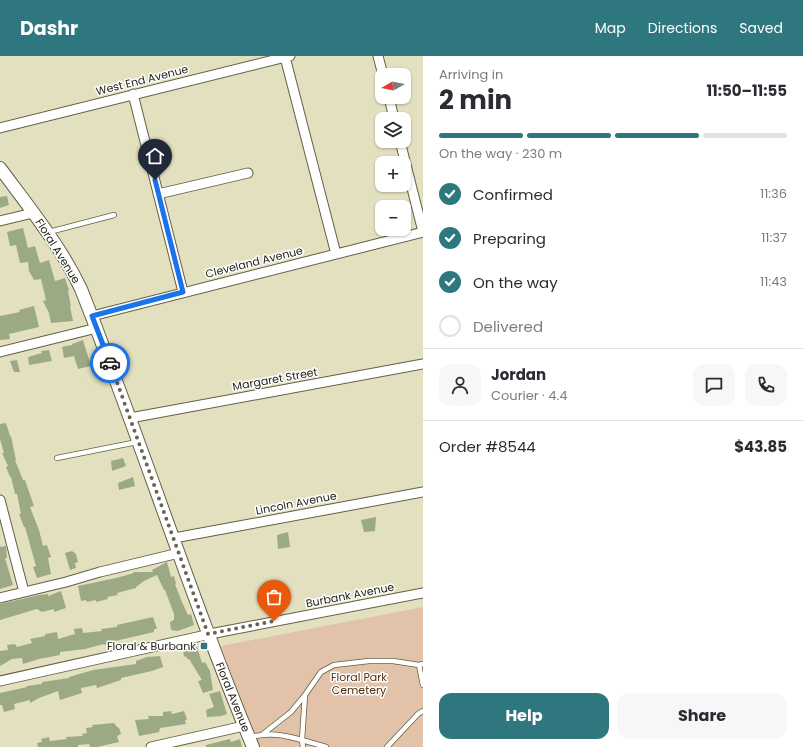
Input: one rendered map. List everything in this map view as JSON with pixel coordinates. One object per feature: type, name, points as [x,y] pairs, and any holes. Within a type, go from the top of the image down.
[{"type":"street","points":[[378,56],[381,68]]},
{"type":"street","points":[[287,57],[336,254]]},
{"type":"street","name":"West End Avenue","points":[[0,128],[287,57]]},
{"type":"street","points":[[133,94],[183,292]]},
{"type":"street","points":[[402,148],[423,232]]},
{"type":"street","name":"Floral Avenue","points":[[0,168],[47,233],[75,276],[92,316],[139,441],[208,634],[251,742]]},
{"type":"street","points":[[158,194],[248,173]]},
{"type":"street","points":[[0,221],[33,213]]},
{"type":"street","name":"Cleveland Avenue","points":[[92,316],[423,232]]},
{"type":"street","points":[[0,352],[96,328]]},
{"type":"street","name":"Margaret Street","points":[[130,418],[423,364]]},
{"type":"street","name":"Lincoln Avenue","points":[[174,538],[423,492]]},
{"type":"street","points":[[0,500],[24,592]]},
{"type":"street","points":[[0,598],[179,553]]},
{"type":"street","name":"Burbank Avenue","points":[[0,681],[208,634],[423,593]]},
{"type":"street","points":[[151,747],[244,726]]},
{"type":"lane","points":[[47,233],[114,215]]},
{"type":"lane","points":[[57,458],[139,441]]},
{"type":"lane","points":[[251,742],[292,712],[321,672],[334,665],[369,661],[393,661],[421,665],[423,685]]},
{"type":"lane","points":[[303,747],[302,740],[305,695]]},
{"type":"lane","points":[[387,747],[418,714],[423,711]]},
{"type":"lane","points":[[263,734],[281,735],[326,747]]},
{"type":"green space","name":"Floral Park Cemetery","points":[[423,607],[423,747],[258,747],[221,646]]},
{"type":"building","points":[[7,196],[9,205],[0,208],[0,197]]},
{"type":"building","points":[[23,228],[28,248],[35,246],[40,263],[49,260],[55,281],[65,278],[69,290],[73,321],[51,323],[49,313],[43,301],[46,300],[41,279],[34,280],[29,271],[28,262],[20,263],[16,245],[10,246],[7,232]]},
{"type":"building","points":[[34,306],[39,327],[9,334],[10,339],[0,340],[0,316],[20,312],[19,310]]},
{"type":"building","points":[[83,340],[91,366],[78,369],[74,356],[64,358],[62,347],[72,345]]},
{"type":"building","points":[[49,350],[52,361],[29,365],[28,357],[42,353],[41,351]]},
{"type":"building","points":[[17,360],[20,372],[14,372],[10,361]]},
{"type":"building","points":[[6,423],[11,436],[15,460],[23,480],[25,480],[34,506],[30,507],[39,530],[43,546],[47,545],[51,557],[48,558],[51,574],[37,578],[33,567],[36,566],[25,527],[19,514],[21,514],[17,494],[15,494],[11,477],[6,467],[8,466],[2,453],[4,453],[0,439],[0,424]]},
{"type":"building","points":[[123,458],[126,466],[112,471],[111,461]]},
{"type":"building","points":[[133,477],[135,486],[119,490],[118,483]]},
{"type":"building","points":[[376,517],[375,531],[364,532],[361,520]]},
{"type":"building","points":[[288,532],[290,547],[278,549],[277,535]]},
{"type":"building","points":[[0,546],[6,546],[7,558],[5,558],[13,585],[0,589]]},
{"type":"building","points":[[72,551],[76,554],[78,562],[75,563],[76,568],[70,570],[65,553]]},
{"type":"building","points":[[167,562],[171,577],[174,576],[175,584],[182,602],[188,615],[191,614],[194,625],[178,631],[171,630],[170,622],[174,620],[174,614],[165,590],[157,575],[144,581],[136,588],[117,593],[118,595],[107,597],[108,599],[96,602],[96,600],[87,602],[86,600],[81,601],[78,586],[116,578],[134,573],[133,572],[153,572],[152,570]]},
{"type":"building","points":[[61,591],[66,608],[54,612],[54,609],[42,612],[37,609],[0,620],[0,604],[39,595],[48,594],[48,596]]},
{"type":"building","points":[[153,617],[157,629],[154,629],[154,632],[115,641],[105,645],[60,652],[60,655],[23,664],[22,658],[12,659],[0,666],[0,651],[8,650],[7,645],[15,644],[17,647],[32,643],[30,639],[57,632],[58,639],[75,634],[74,629],[82,628],[83,633],[102,631],[101,629],[117,627],[117,625]]},
{"type":"building","points":[[197,647],[202,663],[205,662],[210,671],[213,690],[203,693],[198,681],[202,680],[189,659],[187,659],[186,656],[184,657],[183,650]]},
{"type":"building","points":[[160,656],[163,667],[121,678],[121,680],[97,688],[96,685],[81,688],[82,693],[60,700],[58,691],[30,703],[30,700],[14,704],[15,709],[4,712],[2,705],[0,705],[0,693],[42,684],[42,682],[69,678],[93,670],[136,664],[136,661],[147,657]]},
{"type":"building","points":[[220,691],[227,714],[207,717],[206,710],[214,707],[209,694]]},
{"type":"building","points":[[171,711],[172,714],[184,711],[187,719],[185,721],[186,724],[160,728],[159,732],[139,736],[135,720],[149,719],[148,716],[163,716],[163,712]]},
{"type":"building","points":[[114,723],[119,728],[121,734],[117,736],[119,742],[97,747],[90,747],[89,744],[78,745],[78,747],[38,747],[37,743],[42,742],[41,739],[49,737],[50,741],[67,739],[66,737],[83,736],[82,734],[87,733],[86,728],[93,727],[92,725]]},
{"type":"building","points":[[230,739],[231,742],[240,739],[242,747],[206,747],[206,745]]},
{"type":"way so far","points":[[110,363],[208,634],[274,621]]},
{"type":"place","name":"Floral & Burbank","points":[[204,646]]},
{"type":"route","points":[[110,363],[92,316],[183,292],[155,180]]}]
